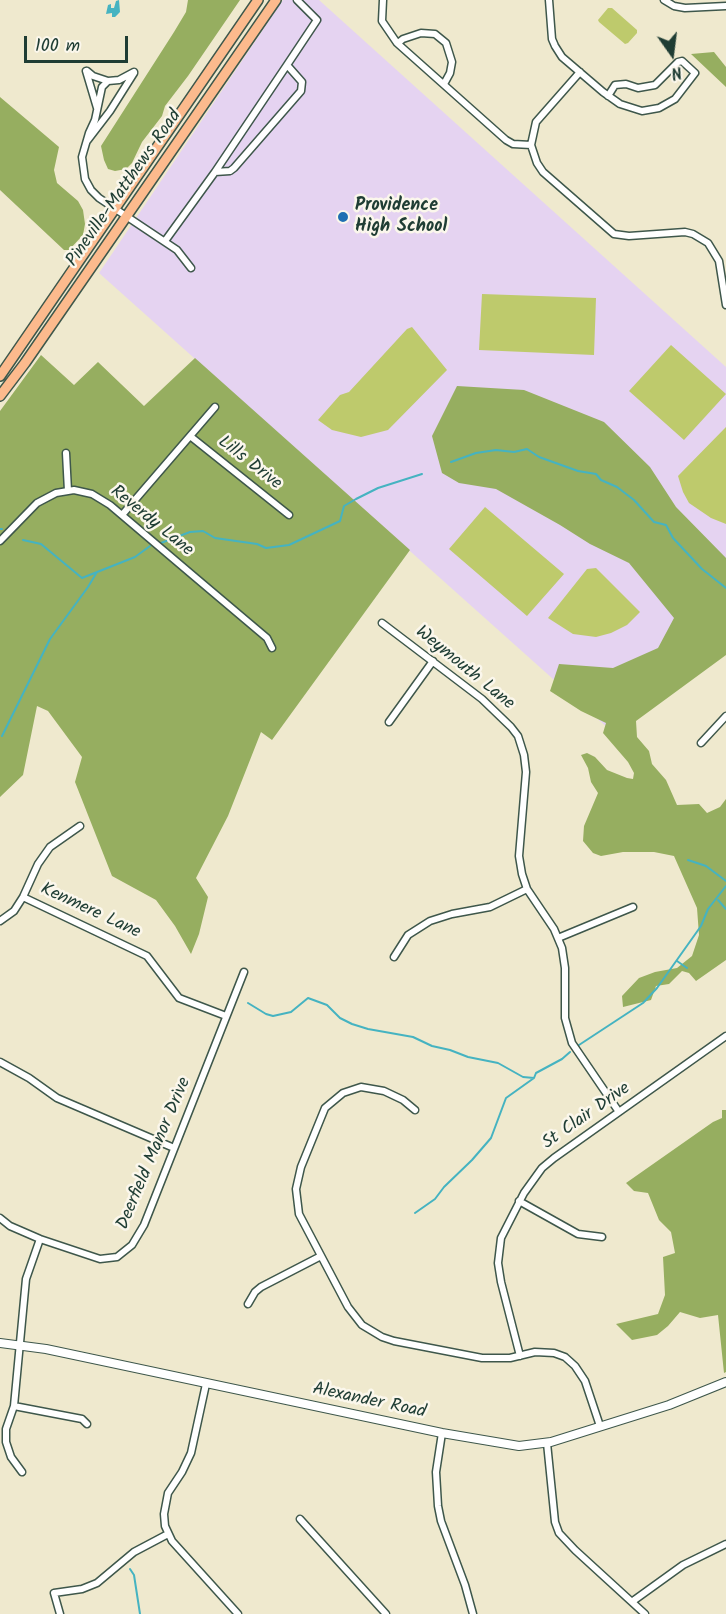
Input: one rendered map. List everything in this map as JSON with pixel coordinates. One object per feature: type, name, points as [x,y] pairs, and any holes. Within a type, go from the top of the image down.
[{"type":"main road","name":"Pineville-Matthews Road","points":[[0,396],[25,363],[258,0]]},
{"type":"main road","name":"Pineville-Matthews Road","points":[[0,376],[276,0]]},
{"type":"street","points":[[165,241],[215,172],[317,20],[297,0]]},
{"type":"street","points":[[383,0],[382,21],[398,43],[506,140],[513,144],[531,146]]},
{"type":"street","points":[[549,0],[552,39],[562,57],[608,96],[620,104],[631,109],[651,110],[667,104],[675,99],[695,73],[682,60],[654,85],[638,88],[626,84],[615,85],[608,96]]},
{"type":"street","points":[[664,0],[674,6],[685,8],[726,6]]},
{"type":"street","points":[[398,43],[421,33],[435,34],[446,43],[452,62],[450,73],[444,84]]},
{"type":"street","points":[[215,172],[230,171],[234,168],[301,91],[303,86],[300,78],[287,65]]},
{"type":"street","points":[[97,111],[86,71],[93,76],[110,81],[119,88],[120,95]]},
{"type":"street","points":[[87,141],[134,72],[124,78],[110,81],[102,87],[82,157],[85,179],[95,194],[165,241],[183,255],[191,268]]},
{"type":"street","points":[[580,72],[540,117],[534,129],[531,146],[543,172],[614,234],[629,236],[685,232],[708,243],[719,261],[726,305]]},
{"type":"street","points":[[122,515],[215,407]]},
{"type":"street","name":"Lills Drive","points":[[189,436],[289,515]]},
{"type":"street","points":[[0,541],[37,503],[56,493],[68,491],[66,453]]},
{"type":"street","name":"Reverdy Lane","points":[[68,491],[92,494],[110,505],[267,638],[272,648]]},
{"type":"street","name":"Weymouth Lane","points":[[382,623],[482,699],[511,727],[523,749],[526,772],[519,856],[522,874],[527,889],[558,938],[565,961],[565,1018],[572,1043],[619,1112]]},
{"type":"street","points":[[389,722],[433,661]]},
{"type":"street","points":[[701,742],[726,716]]},
{"type":"street","points":[[0,921],[14,911],[38,864],[50,847],[80,826]]},
{"type":"street","points":[[394,957],[408,935],[430,921],[452,914],[480,910],[527,889]]},
{"type":"street","name":"Kenmere Lane","points":[[23,897],[147,956],[179,998],[226,1016]]},
{"type":"street","points":[[558,938],[633,907]]},
{"type":"street","name":"Deerfield Manor Drive","points":[[0,1218],[10,1226],[40,1239],[100,1259],[117,1257],[132,1245],[144,1225],[244,972]]},
{"type":"street","name":"St Clair Drive","points":[[520,1356],[498,1263],[501,1238],[519,1201],[533,1180],[554,1158],[726,1036]]},
{"type":"street","points":[[0,1062],[29,1078],[57,1098],[174,1148]]},
{"type":"street","points":[[415,1110],[399,1097],[384,1090],[366,1087],[343,1093],[326,1108],[301,1167],[296,1189],[299,1214],[354,1317],[371,1332],[394,1341],[474,1357],[499,1359],[547,1352],[569,1360],[585,1381],[600,1426]]},
{"type":"street","points":[[519,1201],[578,1234],[602,1237]]},
{"type":"street","points":[[22,1472],[11,1457],[6,1442],[6,1429],[14,1406],[26,1279],[40,1239]]},
{"type":"street","points":[[248,1304],[261,1287],[321,1256]]},
{"type":"street","name":"Alexander Road","points":[[0,1343],[132,1366],[206,1384],[512,1445],[532,1446],[548,1443],[669,1405],[726,1382]]},
{"type":"street","points":[[206,1384],[191,1453],[182,1473],[171,1487],[165,1503],[164,1515],[168,1534],[238,1614]]},
{"type":"street","points":[[14,1406],[82,1419],[87,1424]]},
{"type":"street","points":[[442,1432],[436,1472],[438,1506],[473,1614]]},
{"type":"street","points":[[548,1443],[555,1522],[559,1533],[645,1614]]},
{"type":"street","points":[[300,1519],[386,1614]]},
{"type":"street","points":[[60,1614],[54,1593],[97,1583],[134,1552],[168,1534]]},
{"type":"street","points":[[633,1601],[683,1565],[726,1544]]},
{"type":"shaded area","points":[[283,0],[319,0],[726,367],[726,620],[619,738],[99,273]]},
{"type":"green space","points":[[188,0],[240,0],[165,106],[162,116],[142,142],[132,163],[126,169],[115,171],[108,169],[101,146],[186,12]]},
{"type":"green space","points":[[608,8],[612,8],[637,30],[628,43],[625,44],[599,22],[598,20]]},
{"type":"green space","points":[[714,52],[726,67],[726,87],[691,54]]},
{"type":"green space","points":[[0,97],[59,147],[54,170],[57,183],[78,201],[83,210],[85,224],[83,235],[69,250],[64,250],[0,190]]},
{"type":"green space","points":[[482,294],[596,298],[594,355],[479,350]]},
{"type":"green space","points":[[412,327],[447,370],[388,430],[361,437],[332,430],[318,420],[340,395],[349,392],[407,329]]},
{"type":"green space","points":[[671,345],[726,394],[684,440],[629,391]]},
{"type":"green space","points":[[41,355],[74,385],[98,362],[144,406],[195,358],[410,550],[272,740],[261,732],[228,816],[196,878],[208,897],[199,934],[191,954],[175,926],[156,900],[112,876],[75,782],[82,757],[48,711],[37,706],[23,775],[0,797],[0,411]]},
{"type":"green space","points":[[457,386],[524,390],[604,422],[650,467],[676,507],[726,558],[726,655],[636,721],[637,737],[649,751],[652,764],[666,780],[677,805],[699,804],[707,813],[720,807],[726,799],[726,960],[696,981],[689,973],[682,971],[669,984],[656,986],[651,1000],[623,1007],[622,996],[639,978],[677,968],[692,956],[699,935],[697,908],[674,856],[654,852],[623,852],[601,856],[593,853],[583,841],[584,826],[598,793],[591,782],[588,768],[581,755],[587,753],[595,757],[607,770],[627,778],[633,779],[634,773],[628,762],[603,733],[606,723],[581,711],[550,691],[559,664],[613,668],[658,648],[674,618],[629,563],[590,544],[496,489],[459,483],[442,473],[432,436]]},
{"type":"green space","points":[[726,427],[726,524],[711,518],[689,503],[678,476]]},
{"type":"green space","points":[[485,507],[564,574],[527,616],[449,549]]},
{"type":"green space","points":[[596,568],[640,612],[627,625],[611,633],[596,637],[573,634],[548,618],[587,569]]},
{"type":"green space","points":[[722,1110],[726,1110],[726,1372],[724,1373],[718,1315],[700,1318],[680,1312],[657,1335],[632,1340],[616,1324],[658,1314],[665,1295],[663,1257],[675,1253],[671,1232],[659,1220],[648,1193],[634,1191],[626,1183],[722,1118]]},
{"type":"water","points":[[119,0],[120,12],[115,17],[112,17],[112,13],[106,14],[108,5],[111,4],[111,8],[114,8],[116,1]]},
{"type":"waterway","points":[[451,462],[476,453],[496,450],[514,452],[527,449],[539,457],[578,471],[596,474],[601,480],[617,487],[634,500],[654,522],[666,525],[673,538],[702,569],[726,588]]},
{"type":"waterway","points":[[161,543],[190,532],[203,531],[215,538],[257,544],[266,548],[289,545],[340,521],[344,506],[356,499],[378,488],[422,474]]},
{"type":"waterway","points":[[23,540],[41,544],[82,578],[135,557],[150,546]]},
{"type":"waterway","points":[[2,736],[50,639],[97,572]]},
{"type":"waterway","points":[[688,860],[706,866],[726,881]]},
{"type":"waterway","points":[[579,1045],[643,1003],[657,988],[701,926],[708,909],[726,886]]},
{"type":"waterway","points":[[718,900],[726,909]]},
{"type":"waterway","points":[[677,961],[687,968]]},
{"type":"waterway","points":[[248,1003],[273,1016],[291,1012],[308,998],[327,1005],[340,1018],[352,1024],[413,1037],[432,1046],[498,1063],[523,1077],[534,1078]]},
{"type":"waterway","points":[[415,1213],[435,1199],[491,1138],[506,1098],[534,1078],[536,1073],[570,1052]]},
{"type":"waterway","points":[[130,1569],[134,1575],[140,1614]]},
{"type":"place","name":"Providence High School","points":[[343,217]]}]
